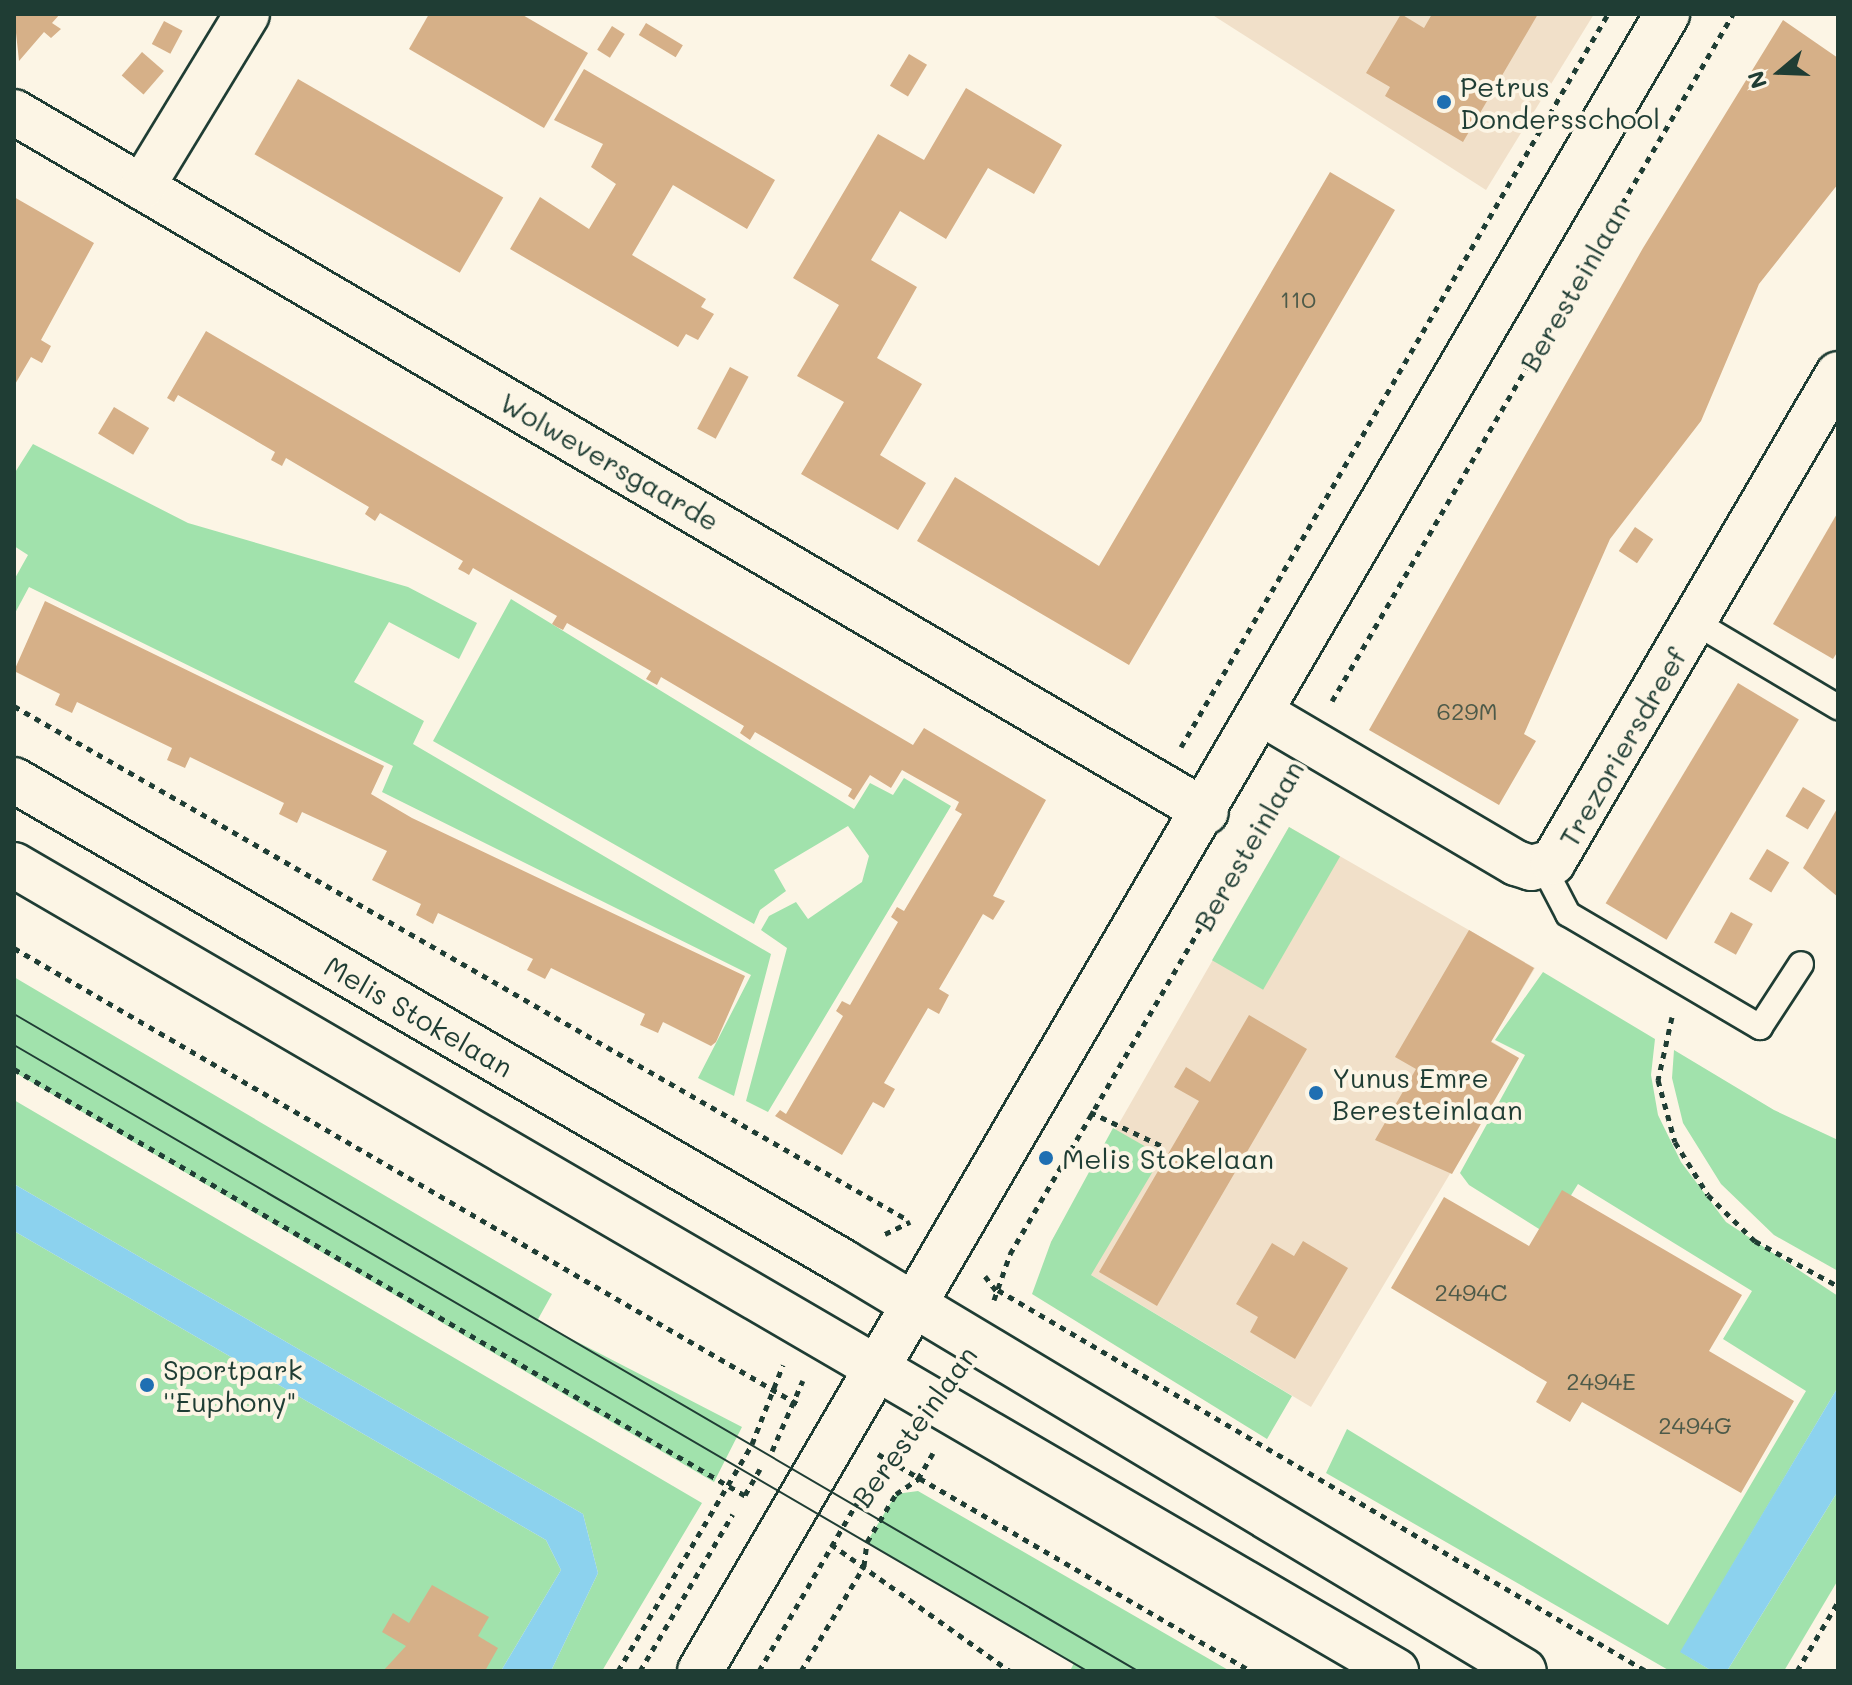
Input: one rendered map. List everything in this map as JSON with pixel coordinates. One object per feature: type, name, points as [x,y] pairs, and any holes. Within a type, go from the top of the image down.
[{"type":"street","points":[[142,187],[247,14]]},
{"type":"street","name":"Beresteinlaan","points":[[700,1671],[842,1433],[876,1367],[1206,812],[1667,14]]},
{"type":"street","name":"Wolweversgaarde","points":[[14,112],[1206,812]]},
{"type":"street","name":"Trezoriersdreef","points":[[1263,714],[1307,744],[1516,863],[1543,866],[1560,855],[1838,374]]},
{"type":"street","name":"Melis Stokelaan","points":[[14,780],[915,1306],[1524,1671]]},
{"type":"street","points":[[14,865],[1396,1671]]},
{"type":"lane","name":"Trezoriersdreef","points":[[1693,621],[1838,707]]},
{"type":"lane","name":"Trezoriersdreef","points":[[1543,866],[1568,914],[1680,983],[1760,1027],[1801,964]]},
{"type":"path","points":[[1161,784],[1608,14]]},
{"type":"path","name":"Beresteinlaan","points":[[976,1342],[1010,1254],[1090,1112],[1733,14]]},
{"type":"path","points":[[14,706],[906,1219],[912,1211]]},
{"type":"path","points":[[14,948],[1251,1671]]},
{"type":"path","points":[[1680,983],[1658,1080],[1675,1142],[1708,1195],[1755,1241],[1838,1286]]},
{"type":"path","points":[[14,1069],[791,1519],[833,1545],[1010,1671]]},
{"type":"path","points":[[1090,1112],[1164,1147]]},
{"type":"path","points":[[998,1290],[1646,1671]]},
{"type":"path","name":"Beresteinlaan","points":[[759,1671],[833,1545],[890,1461],[937,1401]]},
{"type":"path","points":[[640,1671],[745,1495]]},
{"type":"path","points":[[1797,1671],[1838,1602]]},
{"type":"shaded area","name":"Petrus Dondersschool","points":[[1211,14],[1594,14],[1486,190]]},
{"type":"shaded area","name":"Yunus Emre Beresteinlaan","points":[[1289,827],[1535,968],[1491,1041],[1519,1058],[1311,1407],[1091,1275],[1051,1242]]},
{"type":"green space","points":[[33,444],[188,523],[408,587],[477,623],[459,659],[389,622],[354,682],[424,721],[413,744],[771,954],[734,1096],[698,1078],[751,975],[382,792],[393,766],[29,587],[14,615],[14,580],[28,555],[14,546],[14,474]]},
{"type":"green space","points":[[511,599],[854,809],[870,783],[893,795],[904,778],[951,806],[768,1112],[746,1101],[787,948],[761,930],[769,916],[796,902],[808,919],[862,882],[869,856],[848,826],[774,870],[786,891],[760,910],[754,924],[433,741]]},
{"type":"green space","points":[[1289,827],[1340,856],[1263,990],[1212,960]]},
{"type":"green space","points":[[1543,972],[1655,1039],[1651,1075],[1658,1115],[1681,1162],[1726,1222],[1838,1296],[1838,1387],[1681,1652],[1712,1671],[1670,1671],[1326,1473],[1347,1429],[1668,1625],[1806,1391],[1723,1339],[1752,1291],[1578,1184],[1547,1234],[1469,1185],[1460,1173],[1525,1055],[1495,1040]]},
{"type":"green space","points":[[14,977],[552,1294],[537,1321],[742,1427],[714,1482],[14,1072]]},
{"type":"green space","points":[[1674,1050],[1774,1110],[1838,1140],[1838,1271],[1774,1235],[1721,1184],[1683,1123],[1672,1078]]},
{"type":"green space","points":[[14,1100],[702,1503],[602,1671],[551,1671],[598,1573],[583,1514],[14,1184]]},
{"type":"green space","points":[[1113,1128],[1162,1156],[1091,1275],[1292,1396],[1267,1439],[1032,1294],[1051,1242]]},
{"type":"green space","name":"Sportpark ''Euphony\"","points":[[14,1231],[546,1540],[561,1570],[501,1671],[14,1671]]},
{"type":"green space","points":[[918,1491],[1230,1671],[1070,1671],[1074,1663],[867,1542],[896,1494]]},
{"type":"green space","points":[[1838,1491],[1838,1580],[1784,1671],[1727,1671]]},
{"type":"water","points":[[14,1184],[583,1514],[598,1573],[551,1671],[501,1671],[561,1570],[546,1540],[14,1231]]},
{"type":"water","points":[[1838,1387],[1838,1491],[1727,1671],[1712,1671],[1680,1652]]},
{"type":"building","points":[[14,14],[60,14],[52,23],[61,29],[51,38],[44,32],[19,61]]},
{"type":"building","points":[[429,14],[521,14],[588,53],[544,128],[409,49]]},
{"type":"building","points":[[1401,14],[1424,28],[1432,14],[1538,14],[1463,142],[1385,96],[1390,87],[1366,73]]},
{"type":"building","points":[[1783,20],[1838,58],[1838,184],[1759,284],[1701,421],[1610,539],[1524,734],[1536,741],[1499,805],[1369,730],[1643,248]]},
{"type":"building","points":[[164,21],[183,31],[170,54],[152,44]]},
{"type":"building","points":[[646,23],[683,45],[676,57],[639,35]]},
{"type":"building","points":[[612,26],[625,34],[610,58],[597,50]]},
{"type":"building","points":[[142,52],[164,71],[144,94],[122,75]]},
{"type":"building","points":[[909,54],[927,65],[908,97],[890,86]]},
{"type":"building","points":[[584,69],[775,180],[747,229],[673,185],[632,255],[706,299],[701,307],[714,314],[698,340],[686,334],[678,347],[510,249],[540,197],[589,229],[616,184],[591,167],[603,144],[554,120]]},
{"type":"building","points":[[298,79],[503,198],[460,273],[254,154]]},
{"type":"building","points":[[966,88],[1062,145],[1034,194],[988,168],[946,239],[900,211],[871,260],[917,287],[877,358],[922,384],[880,455],[926,483],[898,530],[801,474],[844,402],[797,376],[839,305],[793,278],[878,134],[924,160]]},
{"type":"building","points":[[1330,172],[1395,210],[1129,665],[917,541],[955,477],[1099,566]]},
{"type":"building","points":[[14,197],[94,243],[41,340],[51,346],[42,363],[31,357],[14,386]]},
{"type":"building","points":[[206,331],[913,745],[924,728],[1046,800],[993,896],[1005,901],[993,920],[983,914],[939,989],[949,995],[939,1014],[928,1008],[884,1083],[895,1089],[884,1108],[873,1102],[842,1155],[775,1116],[780,1110],[786,1114],[843,1016],[836,1011],[842,1001],[850,1005],[898,922],[891,917],[897,907],[904,911],[962,814],[955,810],[959,802],[902,770],[891,788],[870,775],[854,800],[848,796],[852,789],[755,732],[750,740],[740,733],[744,726],[661,677],[657,685],[646,679],[651,671],[567,623],[563,630],[557,627],[552,624],[557,616],[473,568],[469,575],[458,569],[463,561],[380,513],[375,521],[365,514],[369,507],[286,458],[282,466],[271,460],[275,452],[178,395],[174,402],[167,398]]},
{"type":"building","points":[[730,367],[749,377],[716,439],[697,429]]},
{"type":"building","points":[[114,407],[149,428],[133,455],[98,434]]},
{"type":"building","points":[[1838,512],[1838,651],[1833,659],[1773,624]]},
{"type":"building","points":[[1635,527],[1653,539],[1637,563],[1619,551]]},
{"type":"building","points":[[45,601],[384,766],[371,794],[412,818],[745,976],[716,1042],[711,1046],[663,1022],[658,1033],[640,1025],[645,1014],[551,968],[545,979],[527,970],[533,959],[438,913],[433,924],[416,915],[421,904],[372,880],[387,851],[302,812],[297,823],[279,814],[284,803],[190,757],[185,768],[167,760],[172,748],[77,702],[72,713],[55,705],[60,694],[14,671]]},
{"type":"building","points":[[1738,683],[1799,720],[1666,940],[1606,903]]},
{"type":"building","points":[[1803,787],[1825,800],[1808,830],[1785,816]]},
{"type":"building","points":[[1838,807],[1838,897],[1803,868]]},
{"type":"building","points":[[1767,849],[1789,862],[1771,892],[1749,879]]},
{"type":"building","points":[[1731,912],[1753,924],[1736,955],[1714,943]]},
{"type":"building","points":[[1469,930],[1534,968],[1491,1042],[1519,1058],[1452,1174],[1375,1140],[1416,1069],[1395,1057]]},
{"type":"building","points":[[1249,1015],[1307,1049],[1157,1306],[1099,1272],[1199,1101],[1174,1087],[1186,1067],[1210,1082]]},
{"type":"building","points":[[1562,1190],[1742,1295],[1709,1351],[1794,1401],[1741,1493],[1582,1402],[1570,1422],[1536,1402],[1547,1382],[1391,1288],[1444,1197],[1529,1246]]},
{"type":"building","points":[[1303,1241],[1348,1268],[1295,1359],[1250,1332],[1258,1317],[1236,1304],[1272,1243],[1294,1256]]},
{"type":"building","points":[[432,1585],[489,1617],[478,1636],[498,1648],[485,1671],[383,1671],[406,1646],[382,1632],[393,1613],[409,1623]]},
{"type":"tram line","points":[[14,1014],[1138,1671]]},
{"type":"tram line","points":[[14,1045],[1087,1671]]},
{"type":"place","name":"Petrus Dondersschool","points":[[1444,102]]},
{"type":"place","name":"Yunus Emre Beresteinlaan","points":[[1316,1093]]},
{"type":"place","name":"Melis Stokelaan","points":[[1046,1158]]},
{"type":"place","name":"Sportpark ''Euphony\"","points":[[147,1385]]}]
